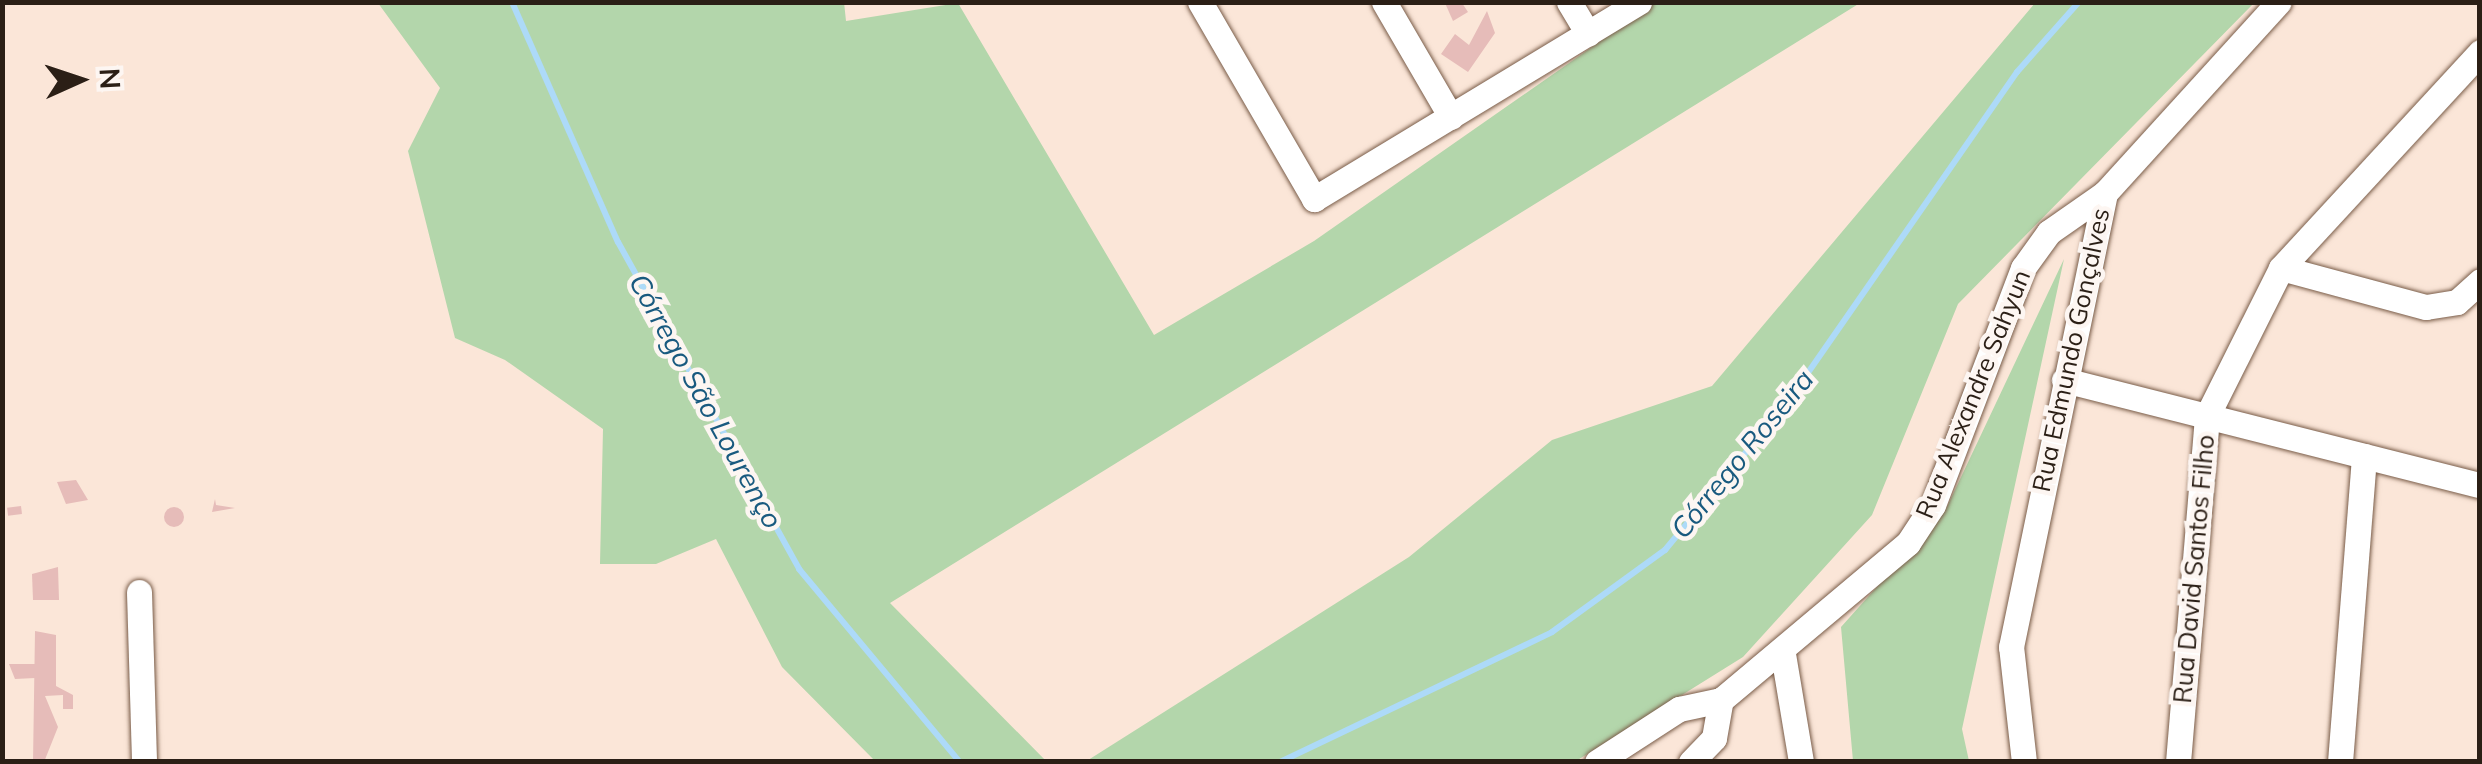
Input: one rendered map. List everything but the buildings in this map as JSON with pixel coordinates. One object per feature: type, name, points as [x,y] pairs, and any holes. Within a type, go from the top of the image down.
[{"type":"street","points":[[1200,2],[1314,199],[1639,2]]},
{"type":"street","points":[[1384,2],[1452,117]]},
{"type":"street","points":[[1570,2],[1588,34]]},
{"type":"street","name":"Rua Edmundo Gonçalves","points":[[2024,762],[2012,646],[2105,193],[2279,2]]},
{"type":"street","name":"Rua David Santos Filho","points":[[2178,762],[2207,416],[2282,268],[2480,52]]},
{"type":"street","name":"Rua Alexandre Sahyun","points":[[1597,762],[1679,709],[1721,700],[1783,654],[1908,544],[1932,506],[2023,268],[2049,232],[2105,193]]},
{"type":"street","points":[[2282,268],[2426,307],[2458,302],[2480,281]]},
{"type":"street","points":[[2064,380],[2480,485]]},
{"type":"street","points":[[2340,762],[2364,456]]},
{"type":"street","points":[[140,592],[144,762]]},
{"type":"street","points":[[1783,654],[1800,762]]},
{"type":"street","points":[[1691,762],[1714,738],[1721,700]]},
{"type":"green space","points":[[844,2],[846,21],[958,3],[1154,335],[1314,241],[1655,3],[1860,3],[890,603],[1047,762],[875,761],[782,667],[716,539],[656,564],[600,564],[603,429],[505,360],[455,338],[408,151],[440,88],[378,3]]},
{"type":"green space","points":[[2035,3],[2254,3],[1958,304],[1872,515],[1743,657],[1576,761],[1085,762],[1409,557],[1552,440],[1712,386]]},
{"type":"green space","points":[[2064,259],[1962,729],[1969,761],[1853,761],[1841,627],[1945,511]]},
{"type":"waterway","name":"Córrego São Lourenço","points":[[512,2],[618,242],[799,569],[960,762]]},
{"type":"waterway","name":"Córrego Roseira","points":[[1280,762],[1552,632],[1665,550],[1789,400],[2017,72],[2079,2]]}]
